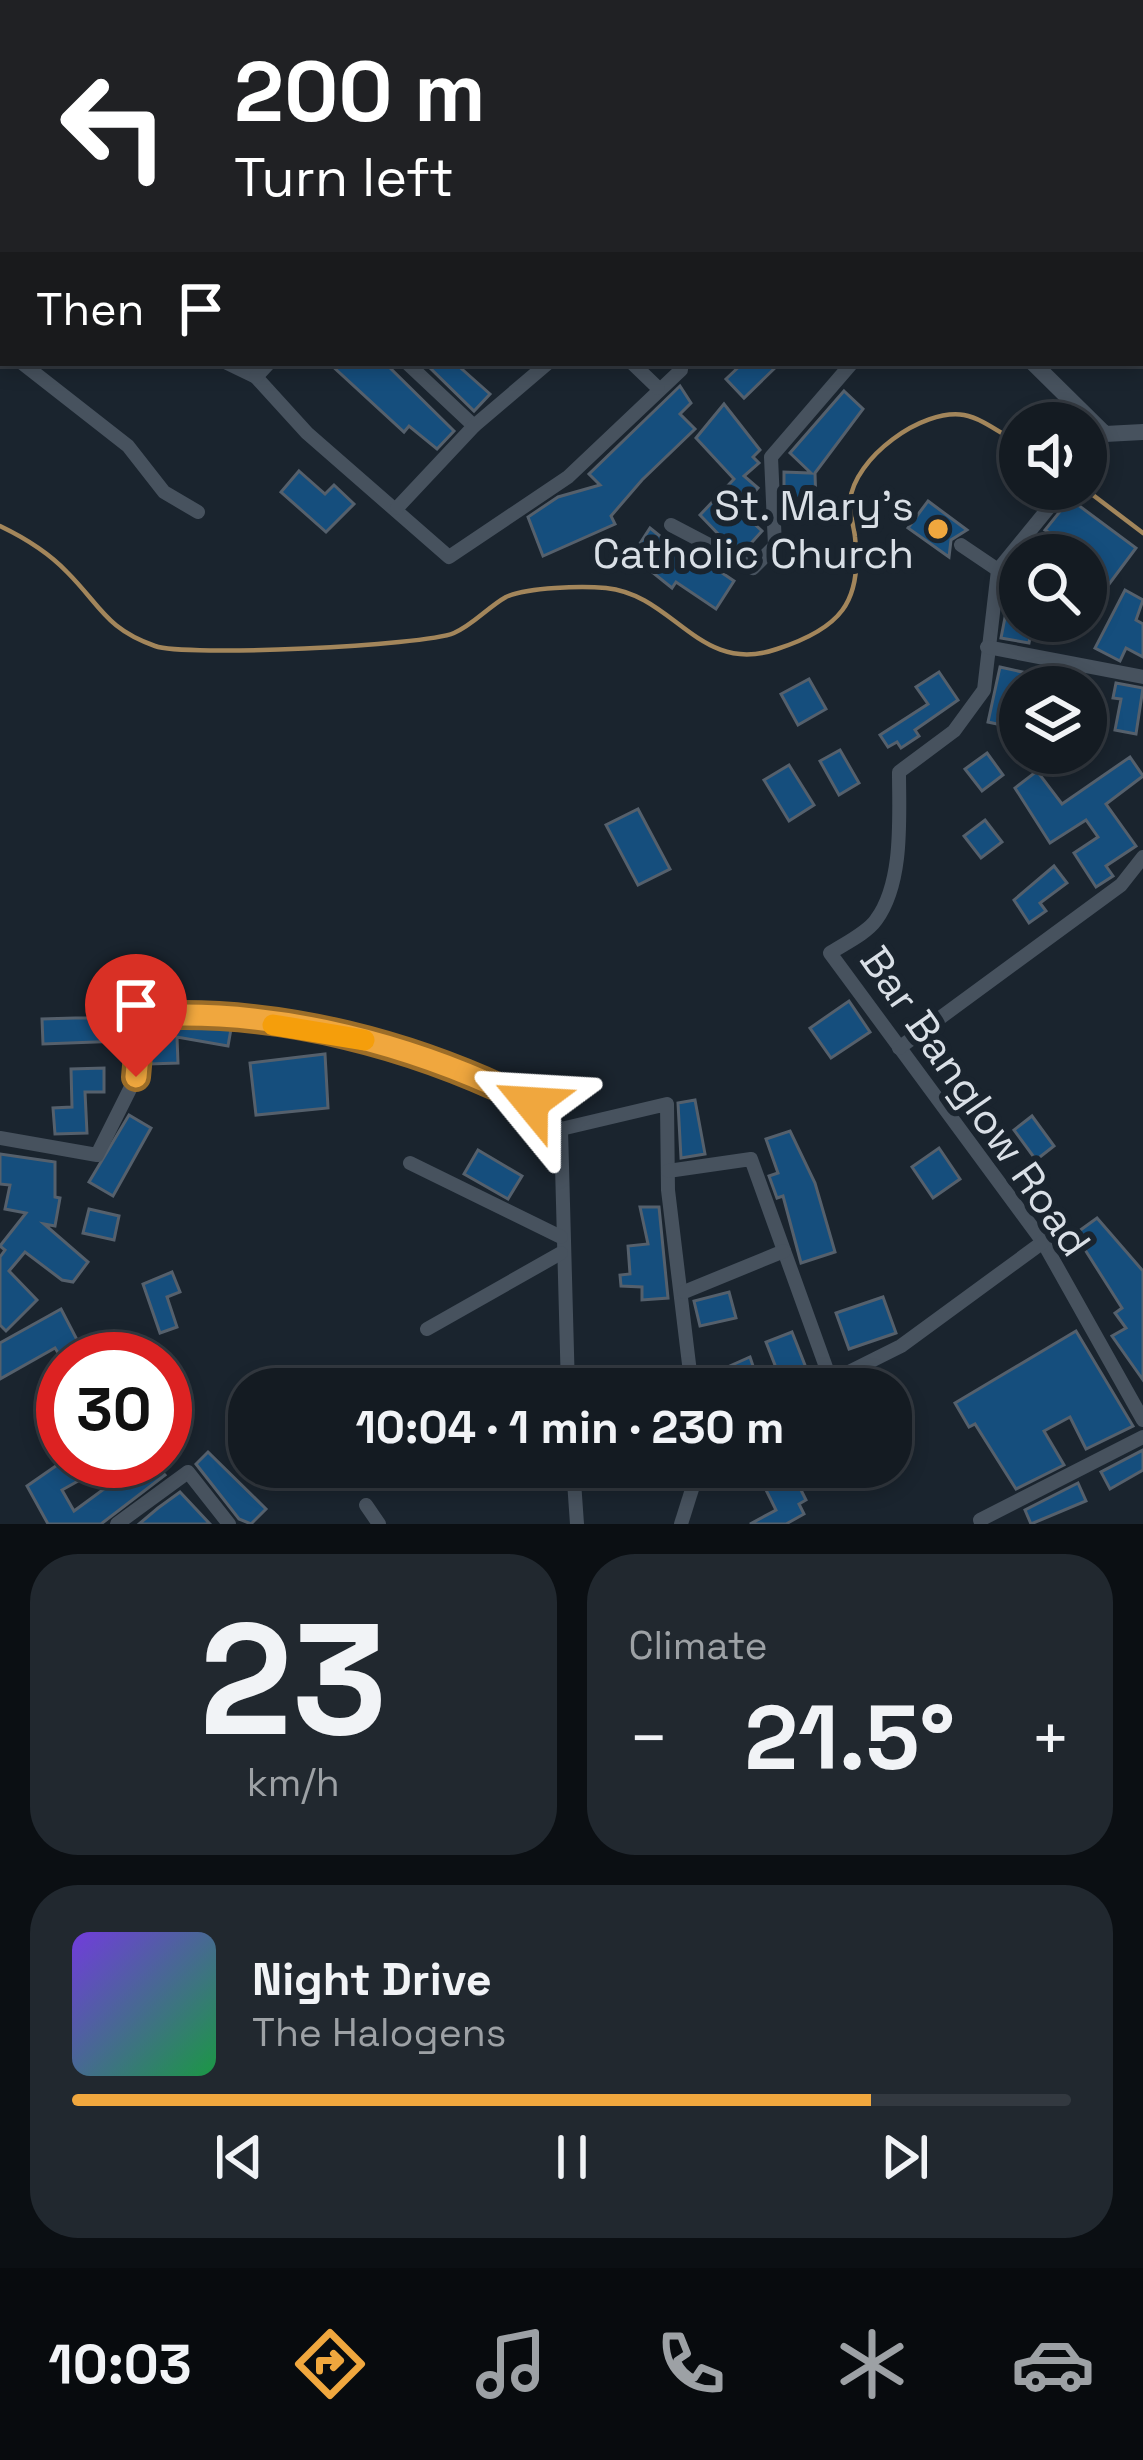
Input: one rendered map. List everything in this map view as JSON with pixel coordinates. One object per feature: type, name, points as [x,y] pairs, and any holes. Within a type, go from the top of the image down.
[{"type":"street","points":[[26,366],[128,446],[164,492],[198,512]]},
{"type":"street","points":[[233,366],[256,377],[307,433],[449,557],[568,477],[681,366]]},
{"type":"street","points":[[256,377],[265,366]]},
{"type":"street","points":[[410,366],[474,425]]},
{"type":"street","points":[[397,508],[474,425],[544,366]]},
{"type":"street","points":[[635,366],[658,388]]},
{"type":"street","points":[[671,525],[753,568],[775,546],[771,457],[849,366]]},
{"type":"street","points":[[1036,366],[1073,402]]},
{"type":"street","points":[[1107,434],[1143,432]]},
{"type":"street","points":[[961,545],[998,570],[1048,510]]},
{"type":"street","name":"Bar Banglow Road","points":[[998,570],[984,690],[954,731],[899,772],[898,831],[889,887],[875,922],[830,953],[1043,1242],[1143,1420]]},
{"type":"street","points":[[987,647],[1143,677]]},
{"type":"street","points":[[899,1048],[1121,885],[1143,857]]},
{"type":"street","points":[[0,1138],[97,1155],[136,1077],[140,1033],[151,1016],[192,1014],[360,1039],[450,1062],[531,1103],[561,1129],[567,1368]]},
{"type":"street","points":[[561,1129],[667,1104],[668,1171],[690,1368]]},
{"type":"street","points":[[668,1171],[751,1159],[826,1368]]},
{"type":"street","points":[[410,1162],[561,1237]]},
{"type":"street","points":[[857,1368],[901,1346],[1043,1242]]},
{"type":"street","points":[[684,1292],[784,1251]]},
{"type":"street","points":[[427,1329],[561,1253]]},
{"type":"street","points":[[980,1520],[1143,1437]]},
{"type":"street","points":[[117,1524],[188,1472],[229,1524]]},
{"type":"street","points":[[574,1488],[577,1524]]},
{"type":"street","points":[[681,1524],[692,1488]]},
{"type":"street","points":[[366,1505],[379,1524]]},
{"type":"building","points":[[332,366],[388,366],[454,431],[437,449],[409,426],[404,432]]},
{"type":"building","points":[[428,366],[458,366],[490,394],[474,411]]},
{"type":"building","points":[[740,366],[777,366],[744,398],[726,379]]},
{"type":"building","points":[[680,386],[691,403],[680,414],[695,429],[611,516],[615,524],[543,556],[528,517],[558,497],[600,485],[589,474]]},
{"type":"building","points":[[844,391],[863,409],[815,473],[816,504],[784,503],[784,472],[811,473],[790,453]]},
{"type":"building","points":[[724,404],[760,450],[753,457],[759,463],[744,476],[758,488],[739,510],[762,531],[744,551],[724,540],[700,515],[734,479],[696,438]]},
{"type":"building","points":[[299,471],[325,494],[334,485],[354,504],[326,532],[281,492]]},
{"type":"building","name":"St. Mary's Catholic Church","points":[[928,501],[967,530],[951,540],[949,557],[908,528]]},
{"type":"building","points":[[1061,510],[1085,510],[1136,548],[1107,587],[1107,534],[1045,530]]},
{"type":"building","points":[[650,528],[701,569],[706,562],[734,581],[716,609],[676,582],[672,588],[632,556]]},
{"type":"building","points":[[1125,590],[1143,600],[1136,620],[1143,624],[1143,657],[1126,648],[1120,661],[1095,648],[1098,642],[1107,642],[1107,625]]},
{"type":"building","points":[[939,672],[958,700],[915,730],[919,736],[901,748],[897,742],[888,747],[880,735],[928,704],[916,687]]},
{"type":"building","points":[[999,672],[999,724],[988,722]]},
{"type":"building","points":[[809,679],[826,709],[798,725],[781,694]]},
{"type":"building","points":[[1116,683],[1143,688],[1136,734],[1115,730],[1121,699],[1113,698]]},
{"type":"building","points":[[840,750],[859,783],[839,795],[820,761]]},
{"type":"building","points":[[987,753],[1003,775],[982,791],[965,769]]},
{"type":"building","points":[[1130,757],[1143,776],[1106,804],[1136,846],[1106,866],[1113,876],[1096,887],[1074,853],[1098,837],[1086,820],[1050,843],[1015,788],[1039,774],[1062,804]]},
{"type":"building","points":[[789,765],[814,805],[789,821],[764,780]]},
{"type":"building","points":[[638,809],[670,869],[638,885],[606,825]]},
{"type":"building","points":[[985,820],[1002,842],[981,858],[964,836]]},
{"type":"building","points":[[1054,866],[1067,883],[1040,903],[1046,911],[1029,923],[1014,900]]},
{"type":"building","points":[[849,1001],[870,1032],[831,1058],[810,1028]]},
{"type":"building","points":[[120,1018],[121,1041],[43,1044],[42,1019]]},
{"type":"building","points":[[157,1027],[231,1029],[228,1046],[177,1037],[178,1063],[149,1064]]},
{"type":"building","points":[[325,1054],[328,1108],[256,1115],[250,1063]]},
{"type":"building","points":[[104,1068],[104,1092],[85,1092],[87,1133],[55,1134],[53,1108],[72,1107],[71,1069]]},
{"type":"building","points":[[695,1100],[705,1154],[681,1158],[678,1103]]},
{"type":"building","points":[[129,1115],[151,1128],[113,1196],[89,1182]]},
{"type":"building","points":[[1032,1116],[1054,1146],[1036,1160],[1014,1130]]},
{"type":"building","points":[[790,1131],[815,1183],[835,1252],[801,1263],[783,1196],[777,1198],[769,1176],[778,1173],[766,1139]]},
{"type":"building","points":[[939,1148],[960,1179],[933,1198],[912,1167]]},
{"type":"building","points":[[478,1150],[522,1176],[508,1199],[464,1174]]},
{"type":"building","points":[[0,1154],[55,1162],[55,1197],[60,1198],[55,1226],[44,1224],[88,1262],[73,1282],[62,1280],[25,1252],[9,1271],[37,1300],[6,1331],[0,1325],[0,1257],[5,1250],[0,1246],[26,1213],[5,1209],[10,1185],[0,1184]]},
{"type":"building","points":[[640,1207],[659,1207],[668,1298],[642,1300],[642,1287],[621,1286],[620,1275],[630,1274],[628,1246],[648,1244]]},
{"type":"building","points":[[89,1209],[119,1216],[114,1240],[83,1233]]},
{"type":"building","points":[[1097,1218],[1143,1271],[1143,1380],[1112,1336],[1126,1328],[1115,1313],[1122,1308],[1075,1234]]},
{"type":"building","points":[[172,1272],[180,1292],[167,1297],[177,1327],[160,1332],[143,1284]]},
{"type":"building","points":[[729,1292],[736,1318],[700,1326],[694,1301]]},
{"type":"building","points":[[883,1297],[896,1333],[849,1349],[836,1313]]},
{"type":"building","points":[[61,1309],[73,1332],[36,1332],[36,1359],[0,1379],[0,1343]]},
{"type":"building","points":[[1076,1331],[1133,1426],[1086,1449],[1070,1417],[1044,1431],[1064,1465],[1016,1489],[975,1424],[969,1427],[955,1403]]},
{"type":"building","points":[[792,1332],[806,1368],[776,1368],[766,1342]]},
{"type":"building","points":[[750,1357],[754,1368],[725,1368]]},
{"type":"building","points":[[1143,1450],[1143,1470],[1110,1489],[1101,1472]]},
{"type":"building","points":[[208,1452],[228,1472],[228,1488],[245,1488],[266,1509],[251,1524],[239,1519],[196,1464]]},
{"type":"building","points":[[36,1480],[36,1488],[66,1488],[62,1490],[74,1511],[105,1488],[148,1488],[101,1524],[48,1524],[27,1486]]},
{"type":"building","points":[[1078,1483],[1086,1501],[1031,1524],[1025,1510]]},
{"type":"building","points":[[800,1488],[806,1500],[799,1504],[804,1514],[786,1524],[750,1524],[776,1510],[766,1490]]},
{"type":"building","points":[[180,1492],[210,1524],[139,1524],[158,1508]]},
{"type":"waterway","points":[[0,526],[52,558],[125,632],[155,646],[255,650],[434,638],[461,630],[506,597],[583,587],[630,594],[707,643],[727,652],[750,654],[798,641],[842,610],[855,580],[850,506],[854,485],[877,453],[911,428],[947,415],[964,415],[999,431]]},
{"type":"waterway","points":[[1107,506],[1143,533]]},
{"type":"slow traffic","points":[[273,1025],[364,1040]]},
{"type":"place","name":"St. Mary's Catholic Church","points":[[938,529]]},
{"type":"route","points":[[136,1077],[140,1033],[151,1016],[192,1014],[405,1050],[450,1062],[531,1103]]}]
